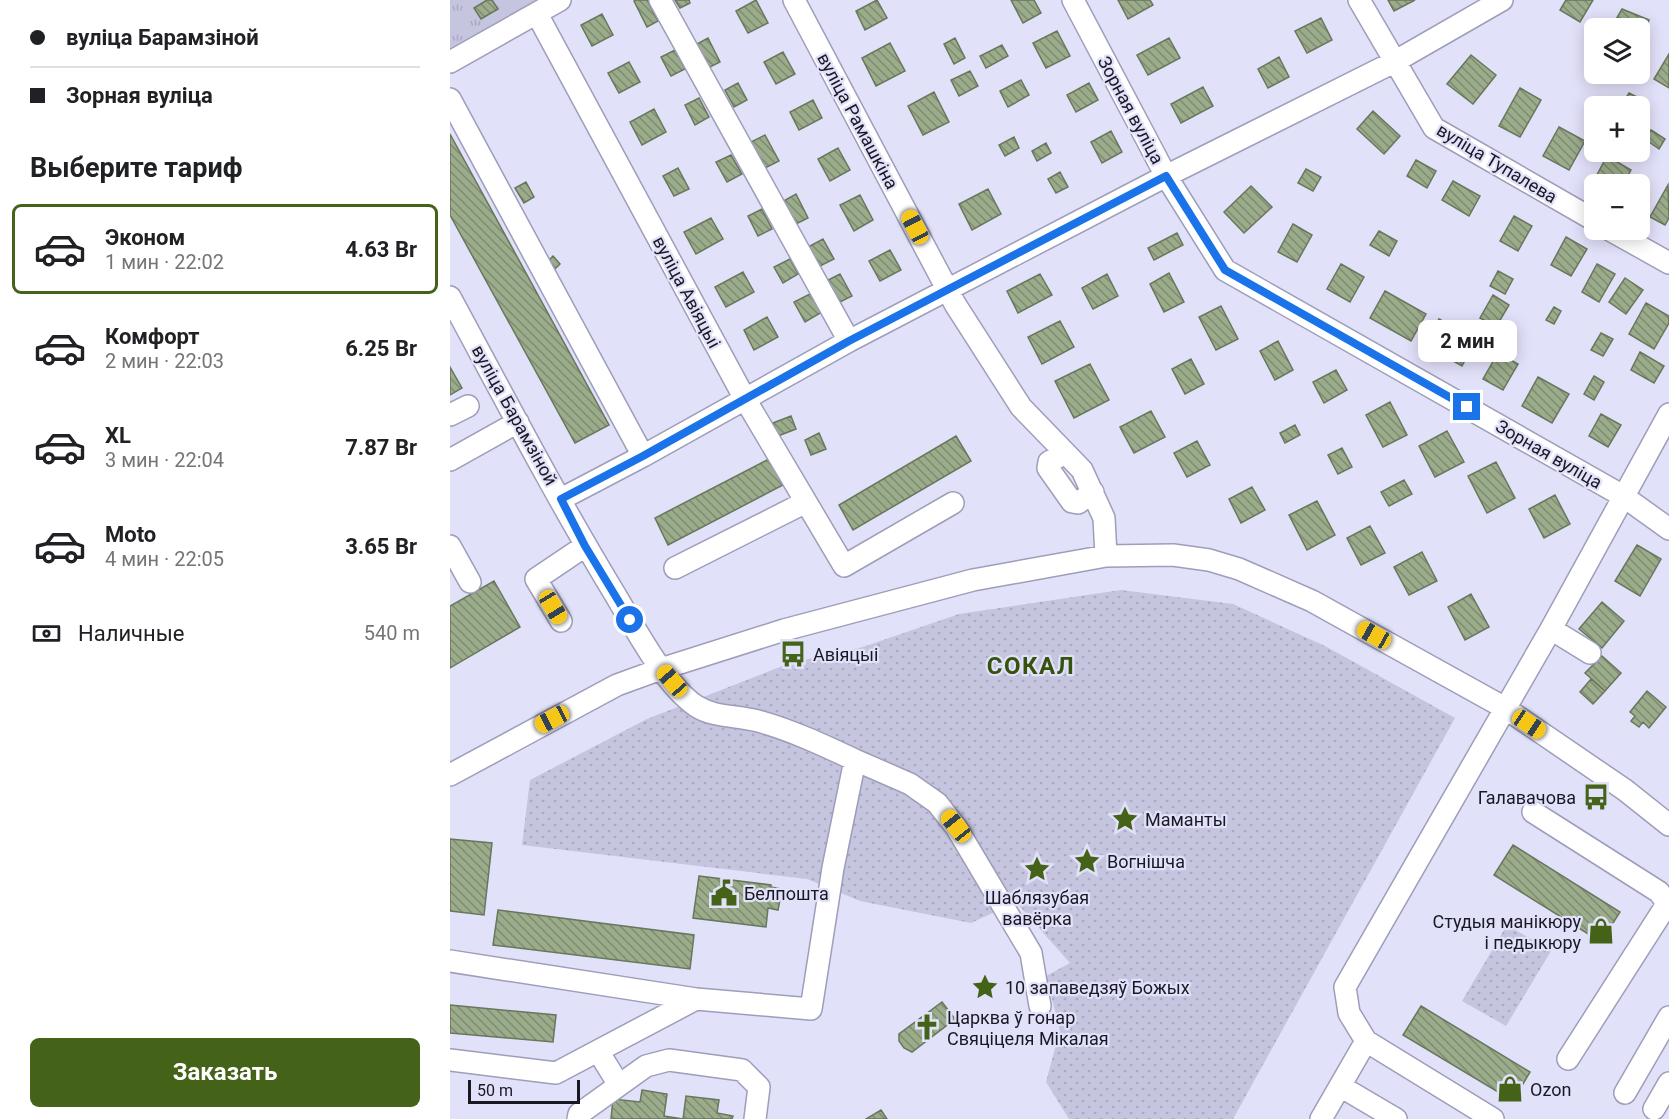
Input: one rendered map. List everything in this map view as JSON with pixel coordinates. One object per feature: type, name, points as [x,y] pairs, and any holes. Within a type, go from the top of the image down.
[{"type":"street","points":[[450,62],[560,0]]},
{"type":"street","points":[[660,0],[849,341]]},
{"type":"street","name":"вуліца Рамашкіна","points":[[794,0],[955,304],[1021,407],[1082,470],[1104,518],[1106,556]]},
{"type":"street","name":"Зорная вуліца","points":[[1074,0],[1166,176],[1225,270],[1623,496],[1669,529]]},
{"type":"street","name":"вуліца Тупалева","points":[[1359,0],[1434,128],[1584,214]]},
{"type":"street","points":[[561,499],[849,341],[1166,176],[1394,62],[1502,0]]},
{"type":"street","name":"вуліца Авіяцыі","points":[[537,14],[745,399],[844,566],[953,503]]},
{"type":"street","points":[[450,99],[643,456]]},
{"type":"street","points":[[1628,240],[1669,263]]},
{"type":"street","name":"вуліца Барамзіной","points":[[450,297],[585,546],[640,638],[662,669],[696,705],[711,713],[756,720],[792,732],[910,784],[937,803],[956,826],[1031,953],[1040,1006]]},
{"type":"street","points":[[1493,1119],[1366,1041],[1348,1013],[1344,987],[1551,629],[1669,414]]},
{"type":"street","points":[[450,460],[518,422]]},
{"type":"street","points":[[675,568],[806,502]]},
{"type":"street","points":[[450,546],[470,582]]},
{"type":"street","points":[[561,621],[536,579],[585,546]]},
{"type":"street","points":[[450,775],[617,685],[784,630],[951,585],[1106,556],[1173,555],[1209,560],[1239,569],[1312,601],[1505,708],[1625,790],[1669,825]]},
{"type":"street","points":[[1551,629],[1590,653]]},
{"type":"street","points":[[450,961],[696,999],[811,1010],[833,868],[855,760]]},
{"type":"street","points":[[1533,812],[1659,892],[1668,904],[1568,1059]]},
{"type":"street","points":[[450,1060],[556,1072],[696,999]]},
{"type":"street","points":[[1625,1093],[1669,1017]]},
{"type":"street","points":[[1321,1119],[1366,1041]]},
{"type":"street","points":[[598,1051],[619,1085]]},
{"type":"street","points":[[578,1119],[579,1114],[646,1066],[669,1060],[742,1070],[759,1087],[755,1119]]},
{"type":"street","points":[[1654,1109],[1669,1083]]},
{"type":"street","points":[[1340,1086],[1396,1119]]},
{"type":"green space","points":[[450,0],[537,0],[450,48]]},
{"type":"green space","name":"СОКАЛ","points":[[1121,590],[1233,604],[1325,646],[1455,718],[1233,1119],[1069,1119],[1046,1082],[1060,1030],[1046,976],[1070,963],[1016,902],[971,923],[860,901],[807,879],[522,845],[530,780],[647,719],[790,663],[863,647],[959,614]]},
{"type":"green space","points":[[1507,925],[1551,951],[1506,1026],[1462,1001]]},
{"type":"building","points":[[487,0],[492,0],[498,9],[481,19],[474,8]]},
{"type":"building","points":[[647,0],[658,21],[647,27],[634,1]]},
{"type":"building","points":[[675,0],[689,0],[690,3],[680,8]]},
{"type":"building","points":[[756,0],[768,23],[748,33],[736,11]]},
{"type":"building","points":[[877,0],[887,18],[865,30],[856,11]]},
{"type":"building","points":[[1011,0],[1034,0],[1041,13],[1023,23]]},
{"type":"building","points":[[1118,0],[1150,0],[1153,5],[1128,19]]},
{"type":"building","points":[[1388,0],[1415,0],[1394,11]]},
{"type":"building","points":[[1566,0],[1593,0],[1580,22],[1560,10]]},
{"type":"building","points":[[1622,9],[1644,18],[1617,18]]},
{"type":"building","points":[[602,14],[613,35],[592,46],[581,25]]},
{"type":"building","points":[[1321,18],[1332,40],[1307,53],[1295,31]]},
{"type":"building","points":[[1057,31],[1070,56],[1046,68],[1033,43]]},
{"type":"building","points":[[708,38],[720,62],[708,68],[695,45]]},
{"type":"building","points":[[955,38],[965,58],[954,64],[944,44]]},
{"type":"building","points":[[1169,38],[1180,58],[1148,75],[1137,55]]},
{"type":"building","points":[[890,43],[905,71],[876,86],[862,58]]},
{"type":"building","points":[[1002,45],[1008,56],[986,68],[980,56]]},
{"type":"building","points":[[675,50],[685,69],[671,76],[661,57]]},
{"type":"building","points":[[783,52],[795,74],[776,84],[764,62]]},
{"type":"building","points":[[1669,54],[1669,88],[1654,79]]},
{"type":"building","points":[[1471,55],[1496,75],[1473,104],[1447,84]]},
{"type":"building","points":[[1279,57],[1289,77],[1268,88],[1258,69]]},
{"type":"building","points":[[629,62],[640,82],[619,93],[608,73]]},
{"type":"building","points":[[970,71],[978,86],[959,96],[951,80]]},
{"type":"building","points":[[1021,80],[1029,95],[1008,107],[1000,91]]},
{"type":"building","points":[[738,83],[747,100],[734,107],[725,90]]},
{"type":"building","points":[[1089,83],[1098,100],[1076,112],[1067,95]]},
{"type":"building","points":[[1203,87],[1213,106],[1181,123],[1171,104]]},
{"type":"building","points":[[1520,88],[1541,100],[1520,137],[1499,126]]},
{"type":"building","points":[[934,92],[949,122],[923,135],[908,106]]},
{"type":"building","points":[[699,98],[709,117],[695,125],[685,105]]},
{"type":"building","points":[[813,100],[822,118],[799,130],[790,112]]},
{"type":"building","points":[[654,109],[666,132],[642,145],[630,122]]},
{"type":"building","points":[[1373,111],[1400,136],[1384,154],[1357,129]]},
{"type":"building","points":[[1559,127],[1584,140],[1569,170],[1543,156]]},
{"type":"building","points":[[1111,131],[1122,152],[1102,163],[1091,142]]},
{"type":"building","points":[[1650,132],[1665,139],[1659,149],[1650,143]]},
{"type":"building","points":[[450,134],[609,425],[575,443],[450,215]]},
{"type":"building","points":[[765,135],[779,161],[763,169],[749,143]]},
{"type":"building","points":[[1014,137],[1019,148],[1005,156],[999,145]]},
{"type":"building","points":[[1046,143],[1051,153],[1037,161],[1032,151]]},
{"type":"building","points":[[838,148],[850,170],[830,181],[818,159]]},
{"type":"building","points":[[731,155],[742,174],[727,182],[716,162]]},
{"type":"building","points":[[1416,160],[1436,171],[1427,188],[1407,176]]},
{"type":"building","points":[[1604,162],[1617,162],[1631,170],[1629,174],[1597,174]]},
{"type":"building","points":[[678,168],[689,189],[674,196],[663,176]]},
{"type":"building","points":[[1306,169],[1321,177],[1313,191],[1298,183]]},
{"type":"building","points":[[1060,172],[1068,187],[1056,193],[1048,179]]},
{"type":"building","points":[[1453,181],[1480,196],[1469,216],[1442,200]]},
{"type":"building","points":[[526,182],[534,197],[524,203],[515,188]]},
{"type":"building","points":[[1668,185],[1669,218],[1665,225],[1650,217]]},
{"type":"building","points":[[1251,186],[1272,207],[1244,233],[1224,212]]},
{"type":"building","points":[[988,189],[1001,214],[972,230],[959,204]]},
{"type":"building","points":[[796,194],[808,218],[792,226],[780,203]]},
{"type":"building","points":[[860,195],[873,220],[854,231],[840,205]]},
{"type":"building","points":[[762,209],[772,229],[758,236],[748,216]]},
{"type":"building","points":[[1514,216],[1532,226],[1518,251],[1500,241]]},
{"type":"building","points":[[711,218],[723,239],[696,254],[684,232]]},
{"type":"building","points":[[1293,224],[1312,235],[1297,262],[1278,252]]},
{"type":"building","points":[[1379,231],[1397,241],[1389,256],[1370,245]]},
{"type":"building","points":[[1177,233],[1183,245],[1154,260],[1148,248]]},
{"type":"building","points":[[1566,237],[1587,249],[1571,276],[1551,265]]},
{"type":"building","points":[[823,239],[834,259],[818,267],[808,247]]},
{"type":"building","points":[[890,250],[901,270],[880,281],[869,261]]},
{"type":"building","points":[[553,256],[560,264],[553,271],[546,263]]},
{"type":"building","points":[[790,259],[798,274],[783,283],[774,267]]},
{"type":"building","points":[[1341,264],[1364,277],[1350,302],[1327,289]]},
{"type":"building","points":[[1597,264],[1615,274],[1599,302],[1582,292]]},
{"type":"building","points":[[1498,271],[1513,279],[1505,294],[1490,286]]},
{"type":"building","points":[[743,272],[754,292],[726,307],[715,287]]},
{"type":"building","points":[[1169,273],[1184,302],[1164,312],[1150,284]]},
{"type":"building","points":[[840,274],[852,296],[836,304],[824,282]]},
{"type":"building","points":[[1040,274],[1052,295],[1018,313],[1007,291]]},
{"type":"building","points":[[1107,274],[1118,296],[1093,309],[1082,288]]},
{"type":"building","points":[[1625,278],[1643,290],[1626,314],[1609,302]]},
{"type":"building","points":[[1385,291],[1426,314],[1411,341],[1370,318]]},
{"type":"building","points":[[812,293],[822,312],[805,322],[794,302]]},
{"type":"building","points":[[1493,295],[1509,305],[1496,327],[1480,318]]},
{"type":"building","points":[[1646,303],[1669,316],[1669,323],[1654,349],[1629,334]]},
{"type":"building","points":[[1221,306],[1238,339],[1216,350],[1199,317]]},
{"type":"building","points":[[1554,307],[1561,311],[1554,324],[1546,320]]},
{"type":"building","points":[[767,317],[778,337],[754,350],[744,330]]},
{"type":"building","points":[[1439,319],[1476,340],[1462,366],[1425,345]]},
{"type":"building","points":[[1060,321],[1074,347],[1042,364],[1028,337]]},
{"type":"building","points":[[1601,333],[1613,339],[1603,356],[1591,350]]},
{"type":"building","points":[[1278,341],[1293,370],[1275,380],[1260,351]]},
{"type":"building","points":[[1640,352],[1664,366],[1654,383],[1631,370]]},
{"type":"building","points":[[1498,353],[1518,364],[1503,390],[1483,379]]},
{"type":"building","points":[[1191,359],[1204,384],[1185,394],[1172,369]]},
{"type":"building","points":[[1090,364],[1109,400],[1074,418],[1055,381]]},
{"type":"building","points":[[450,367],[462,388],[450,395]]},
{"type":"building","points":[[1336,370],[1347,390],[1324,403],[1313,382]]},
{"type":"building","points":[[1594,376],[1604,382],[1594,400],[1584,394]]},
{"type":"building","points":[[1538,377],[1569,394],[1552,423],[1522,406]]},
{"type":"building","points":[[1390,402],[1407,435],[1383,447],[1366,415]]},
{"type":"building","points":[[1151,411],[1165,437],[1134,453],[1120,427]]},
{"type":"building","points":[[1601,414],[1621,425],[1608,447],[1589,436]]},
{"type":"building","points":[[791,416],[796,429],[778,436],[773,423]]},
{"type":"building","points":[[1295,425],[1300,435],[1285,443],[1280,433]]},
{"type":"building","points":[[1447,431],[1464,462],[1435,477],[1419,446]]},
{"type":"building","points":[[819,433],[826,449],[811,455],[805,440]]},
{"type":"building","points":[[956,436],[971,461],[853,530],[839,505]]},
{"type":"building","points":[[1197,441],[1210,465],[1187,477],[1174,453]]},
{"type":"building","points":[[1342,448],[1352,467],[1338,474],[1328,455]]},
{"type":"building","points":[[769,459],[783,485],[668,545],[655,518]]},
{"type":"building","points":[[1496,462],[1515,498],[1487,513],[1468,476]]},
{"type":"building","points":[[1404,480],[1412,494],[1389,506],[1381,492]]},
{"type":"building","points":[[1252,487],[1265,510],[1241,523],[1229,499]]},
{"type":"building","points":[[1555,495],[1570,524],[1544,538],[1529,509]]},
{"type":"building","points":[[1317,501],[1335,535],[1307,550],[1289,515]]},
{"type":"building","points":[[1370,526],[1385,553],[1361,565],[1347,538]]},
{"type":"building","points":[[1637,545],[1661,559],[1640,596],[1615,581]]},
{"type":"building","points":[[1422,552],[1437,581],[1409,595],[1394,567]]},
{"type":"building","points":[[494,581],[520,627],[450,668],[450,606]]},
{"type":"building","points":[[1471,594],[1489,627],[1465,640],[1448,607]]},
{"type":"building","points":[[1602,602],[1624,621],[1602,648],[1579,629]]},
{"type":"building","points":[[1602,656],[1621,673],[1605,691],[1585,673]]},
{"type":"building","points":[[1591,679],[1605,691],[1593,704],[1580,692]]},
{"type":"building","points":[[1647,691],[1666,707],[1649,728],[1643,722],[1639,727],[1631,721],[1635,716],[1630,712]]},
{"type":"building","points":[[450,839],[492,843],[484,915],[450,911]]},
{"type":"building","points":[[1513,845],[1620,912],[1601,942],[1494,875]]},
{"type":"building","points":[[699,876],[771,885],[771,887],[782,889],[778,910],[768,908],[766,927],[693,918]]},
{"type":"building","points":[[498,910],[694,935],[690,969],[493,945]]},
{"type":"building","name":"Царква ў гонар Свяціцеля Мікалая","points":[[942,1002],[955,1019],[912,1052],[904,1048],[899,1041],[899,1034]]},
{"type":"building","points":[[450,1005],[556,1015],[553,1042],[450,1033]]},
{"type":"building","points":[[1421,1006],[1530,1072],[1513,1101],[1403,1035]]},
{"type":"building","points":[[642,1090],[667,1094],[664,1116],[683,1119],[611,1119],[613,1099],[640,1102]]},
{"type":"building","points":[[686,1096],[719,1100],[717,1113],[733,1116],[732,1119],[683,1119]]},
{"type":"building","points":[[881,1110],[887,1119],[866,1119]]},
{"type":"place","name":"Авіяцыі","points":[[793,654]]},
{"type":"place","name":"Галавачова","points":[[1596,797]]},
{"type":"place","name":"Маманты","points":[[1125,819]]},
{"type":"place","name":"Вогнішча","points":[[1087,861]]},
{"type":"place","name":"Шаблязубая вавёрка","points":[[1037,869]]},
{"type":"place","name":"Белпошта","points":[[724,893]]},
{"type":"place","name":"Студыя манікюру і педыкюру","points":[[1601,931]]},
{"type":"place","name":"10 запаведзяў Божых","points":[[985,987]]},
{"type":"place","name":"Царква ў гонар Свяціцеля Мікалая","points":[[927,1027]]},
{"type":"place","name":"Ozon","points":[[1510,1089]]},
{"type":"district","name":"СОКАЛ","points":[[1031,666]]},
{"type":"route","points":[[630,620],[585,546],[561,499],[849,341],[1166,176],[1225,270],[1467,407]]}]
